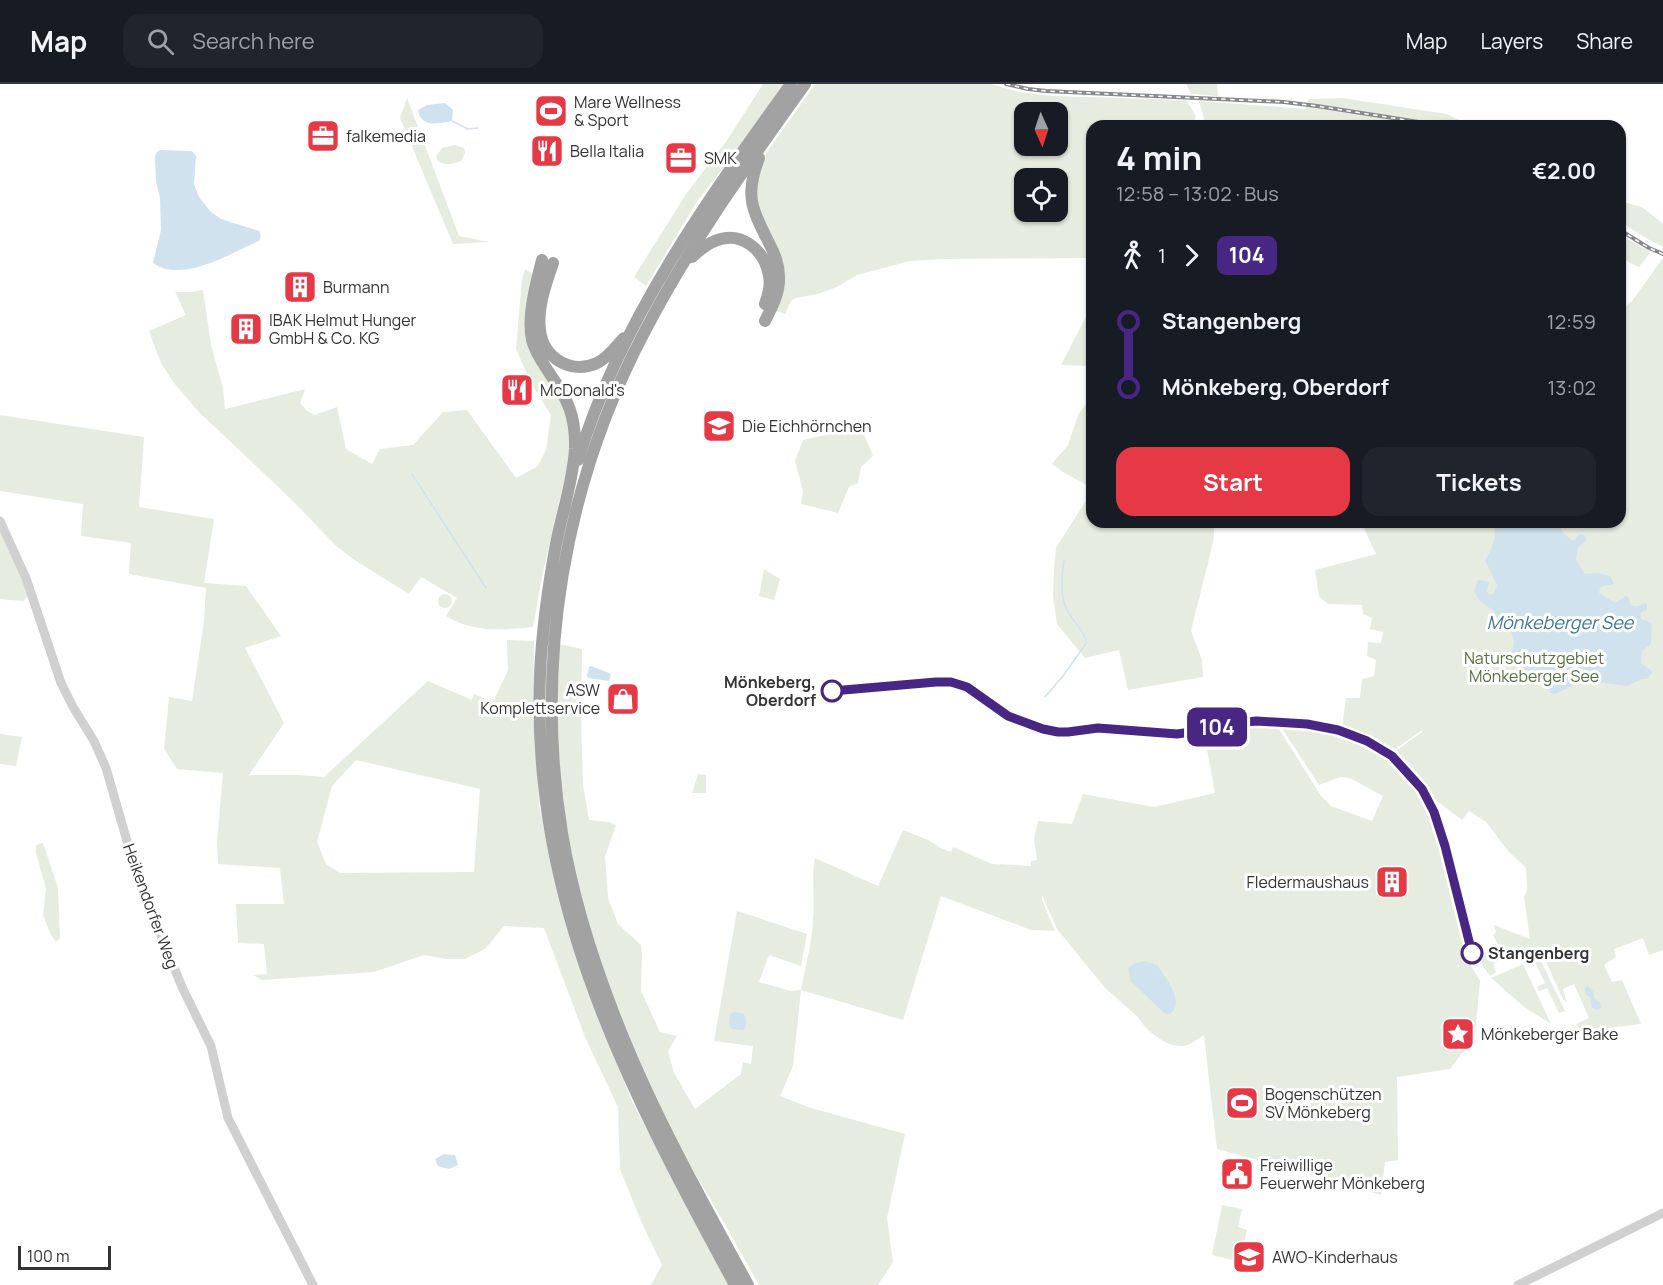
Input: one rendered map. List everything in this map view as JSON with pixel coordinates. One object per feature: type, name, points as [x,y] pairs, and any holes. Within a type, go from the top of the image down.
[{"type":"highway","points":[[564,507],[591,423],[634,325],[708,202],[791,84]]},
{"type":"highway","points":[[748,1285],[685,1169],[625,1043],[585,932],[562,833],[553,753],[552,684],[555,626],[574,514],[601,427],[622,377],[645,329],[718,208],[805,84]]},
{"type":"highway","points":[[682,266],[715,241],[729,238],[744,240],[758,250],[766,264],[770,278],[770,289],[762,320],[774,304],[780,276],[777,258],[756,217],[752,203],[751,177],[767,137]]},
{"type":"highway","points":[[634,325],[612,351],[599,362],[583,368],[557,362],[547,351],[539,329],[548,261],[535,294],[531,315],[532,341],[538,356],[563,392],[570,407],[574,423],[574,450],[548,588],[543,637],[540,686],[541,741],[546,800],[561,884],[580,954],[615,1047],[672,1168],[735,1285]]},
{"type":"street","name":"Heikendorfer Weg","points":[[0,521],[26,578],[61,683],[94,741],[106,768],[137,876],[182,987],[211,1046],[224,1105],[231,1124],[313,1285]]},
{"type":"street","points":[[1518,1285],[1663,1213]]},
{"type":"green space","points":[[763,84],[785,84],[753,130],[698,200],[646,286],[634,277],[686,194],[726,142]]},
{"type":"green space","points":[[815,84],[991,84],[1019,92],[1053,96],[1186,100],[1196,116],[1194,120],[1086,120],[1086,258],[910,261],[857,275],[837,287],[818,294],[796,298],[791,301],[785,314],[773,309],[781,286],[761,222],[755,186],[759,169],[767,152]]},
{"type":"green space","points":[[1186,84],[1217,84],[1218,96],[1191,94]]},
{"type":"green space","points":[[407,98],[459,236],[489,242],[453,244],[400,118]]},
{"type":"green space","points":[[1342,98],[1447,114],[1460,120],[1204,120],[1199,101],[1305,109],[1309,99]]},
{"type":"green space","points":[[455,145],[464,148],[465,153],[461,161],[444,164],[438,161],[436,156],[442,148]]},
{"type":"green space","points":[[1626,203],[1642,207],[1663,224],[1663,247],[1626,226]]},
{"type":"green space","points":[[1626,238],[1651,252],[1639,267],[1626,261]]},
{"type":"green space","name":"Naturschutzgebiet Mönkeberger See","points":[[1663,258],[1663,950],[1649,955],[1643,938],[1614,949],[1616,957],[1604,965],[1612,982],[1622,980],[1641,1024],[1579,1031],[1576,1024],[1589,1018],[1574,984],[1563,989],[1567,1003],[1543,955],[1539,957],[1565,1011],[1559,1013],[1547,988],[1539,991],[1537,987],[1545,983],[1531,954],[1521,959],[1517,951],[1493,964],[1496,972],[1490,976],[1483,966],[1478,955],[1484,952],[1489,956],[1501,950],[1493,935],[1496,932],[1494,925],[1530,939],[1524,897],[1527,890],[1526,868],[1509,852],[1486,822],[1469,811],[1462,820],[1437,801],[1415,770],[1396,751],[1422,730],[1394,750],[1371,736],[1342,727],[1346,698],[1360,698],[1362,679],[1374,676],[1376,660],[1367,656],[1368,642],[1381,643],[1383,632],[1370,629],[1372,618],[1363,614],[1362,605],[1328,604],[1319,596],[1315,570],[1376,554],[1364,528],[1626,528],[1626,306]]},
{"type":"green space","points":[[525,269],[534,279],[529,350],[567,409],[571,450],[533,627],[488,629],[456,621],[446,616],[457,598],[421,577],[409,594],[353,559],[335,545],[294,502],[198,411],[174,383],[161,363],[149,331],[186,315],[175,292],[203,290],[211,345],[223,388],[225,409],[305,389],[300,403],[307,411],[315,415],[337,407],[346,449],[372,464],[380,449],[413,445],[443,412],[467,410],[516,478],[538,466],[546,450],[551,415],[530,381],[516,349],[522,279]]},
{"type":"green space","points":[[1086,317],[1086,366],[1061,365]]},
{"type":"green space","points":[[1086,404],[1086,485],[1052,464],[1068,445],[1078,415]]},
{"type":"green space","points":[[0,415],[144,437],[139,507],[214,519],[204,583],[246,586],[281,636],[245,648],[284,723],[249,775],[324,777],[428,681],[472,700],[474,694],[493,702],[508,670],[507,640],[534,641],[533,709],[539,805],[560,900],[594,1007],[632,1101],[728,1285],[651,1285],[662,1265],[620,1169],[618,1107],[585,1037],[544,928],[504,926],[485,949],[465,959],[446,959],[424,955],[374,972],[262,980],[253,975],[267,974],[264,944],[238,943],[236,904],[284,904],[280,868],[218,864],[217,843],[223,773],[177,769],[164,749],[169,697],[192,701],[204,621],[206,588],[129,574],[131,543],[81,536],[83,504],[0,491]],"holes":[[[356,760],[480,789],[474,872],[340,873],[326,864],[317,842],[332,786]]]},
{"type":"green space","points":[[861,427],[873,456],[861,467],[858,483],[849,487],[838,513],[801,504],[803,491],[795,461],[803,440]]},
{"type":"green space","points":[[1086,500],[1086,528],[1214,528],[1213,543],[1191,631],[1202,660],[1203,677],[1128,690],[1119,650],[1085,658],[1057,624],[1053,596],[1056,548]]},
{"type":"green space","points":[[0,532],[16,564],[28,596],[23,601],[0,599]]},
{"type":"green space","points":[[764,569],[780,579],[774,600],[759,596]]},
{"type":"green space","points":[[445,594],[450,596],[452,601],[450,606],[445,608],[440,606],[438,601],[440,596]]},
{"type":"green space","points":[[559,644],[582,649],[583,785],[589,820],[616,825],[605,857],[608,898],[618,924],[641,945],[641,991],[660,1032],[677,1036],[668,1051],[674,1073],[695,1109],[741,1074],[743,1062],[751,1064],[753,1046],[714,1041],[737,911],[807,934],[801,966],[769,955],[759,982],[791,991],[801,990],[793,1066],[780,1096],[811,1108],[905,1134],[887,1218],[893,1262],[878,1285],[759,1285],[669,1129],[635,1057],[582,910],[560,791],[555,718]]},
{"type":"green space","points":[[1258,725],[1277,726],[1321,796],[1331,806],[1372,821],[1383,796],[1350,778],[1340,777],[1319,785],[1281,727],[1337,734],[1365,745],[1389,759],[1418,790],[1430,813],[1437,834],[1469,962],[1480,981],[1475,1036],[1450,1069],[1397,1077],[1398,1160],[1385,1162],[1381,1195],[1217,1149],[1204,1035],[1191,1044],[1176,1046],[1163,1041],[1151,1032],[1138,1017],[1105,988],[1057,929],[1042,895],[1055,931],[1031,930],[941,896],[903,1020],[801,990],[812,929],[815,858],[878,886],[903,830],[951,852],[953,847],[992,864],[1031,866],[1031,861],[1037,860],[1034,839],[1038,821],[1072,824],[1083,794],[1154,807],[1215,793],[1204,733]]},
{"type":"green space","points":[[0,734],[22,737],[16,766],[0,764]]},
{"type":"green space","points":[[698,774],[706,775],[706,793],[692,793]]},
{"type":"green space","points":[[43,843],[58,888],[60,938],[56,942],[43,915],[46,889],[36,845]]},
{"type":"green space","points":[[1523,964],[1551,1024],[1523,1006],[1491,978]]},
{"type":"green space","points":[[1222,1205],[1242,1209],[1238,1227],[1247,1230],[1240,1262],[1212,1255]]},
{"type":"water","points":[[445,103],[453,110],[452,121],[431,123],[426,122],[420,116],[418,110],[427,105]]},
{"type":"water","points":[[160,150],[192,151],[196,156],[194,184],[199,197],[210,211],[221,219],[259,231],[261,236],[259,241],[221,259],[192,268],[165,269],[153,263],[161,230],[155,156]]},
{"type":"water","name":"Mönkeberger See","points":[[1495,528],[1561,528],[1571,540],[1575,540],[1578,535],[1584,535],[1587,540],[1578,548],[1576,560],[1585,574],[1598,573],[1610,576],[1614,583],[1600,588],[1599,593],[1615,603],[1626,596],[1630,604],[1634,606],[1647,604],[1647,610],[1640,613],[1641,619],[1652,623],[1651,644],[1642,651],[1641,663],[1653,672],[1647,679],[1627,686],[1596,682],[1583,668],[1573,673],[1574,685],[1555,694],[1551,693],[1544,677],[1532,671],[1519,670],[1510,658],[1514,641],[1511,631],[1505,632],[1494,611],[1480,601],[1474,592],[1478,580],[1489,582],[1487,592],[1490,595],[1494,593],[1497,585],[1485,560],[1494,542]]},
{"type":"water","points":[[591,666],[609,673],[611,675],[609,681],[588,678]]},
{"type":"water","points":[[1146,961],[1157,965],[1175,996],[1176,1003],[1170,1014],[1164,1013],[1131,981],[1128,968],[1135,963]]},
{"type":"water","points":[[1588,986],[1593,991],[1594,998],[1600,1003],[1601,1008],[1598,1010],[1592,1008],[1590,997],[1587,996],[1584,988]]},
{"type":"water","points":[[743,1013],[746,1021],[744,1030],[732,1029],[729,1025],[730,1014]]},
{"type":"water","points":[[444,1154],[455,1155],[458,1165],[449,1169],[438,1166],[435,1159]]},
{"type":"waterway","points":[[452,121],[468,129],[478,128]]},
{"type":"waterway","points":[[412,474],[486,588]]},
{"type":"waterway","points":[[1045,697],[1087,642],[1064,603],[1062,584],[1064,560]]},
{"type":"railway","points":[[1006,84],[1046,91],[1284,102],[1406,120]]},
{"type":"railway","points":[[1626,234],[1663,254]]},
{"type":"bus line","name":"104","points":[[832,691],[951,682],[967,687],[1008,716],[1058,732],[1098,728],[1177,734],[1232,723],[1257,721],[1307,724],[1338,730],[1367,741],[1392,756],[1422,789],[1434,812],[1472,953]]},
{"type":"place","name":"Mare Wellness & Sport","points":[[551,111]]},
{"type":"place","name":"falkemedia","points":[[323,136]]},
{"type":"place","name":"Bella Italia","points":[[547,151]]},
{"type":"place","name":"SMK","points":[[681,158]]},
{"type":"place","name":"Burmann","points":[[300,287]]},
{"type":"place","name":"IBAK Helmut Hunger GmbH & Co. KG","points":[[246,329]]},
{"type":"place","name":"McDonald's","points":[[517,390]]},
{"type":"place","name":"Die Eichhörnchen","points":[[719,426]]},
{"type":"place","name":"Mönkeberg, Oberdorf","points":[[832,691]]},
{"type":"place","name":"ASW Komplettservice","points":[[623,699]]},
{"type":"place","name":"Fledermaushaus","points":[[1392,882]]},
{"type":"place","name":"Stangenberg","points":[[1472,953]]},
{"type":"place","name":"Mönkeberger Bake","points":[[1458,1034]]},
{"type":"place","name":"Bogenschützen SV Mönkeberg","points":[[1242,1103]]},
{"type":"place","name":"Freiwillige Feuerwehr Mönkeberg","points":[[1237,1174]]},
{"type":"place","name":"AWO-Kinderhaus","points":[[1249,1257]]}]
